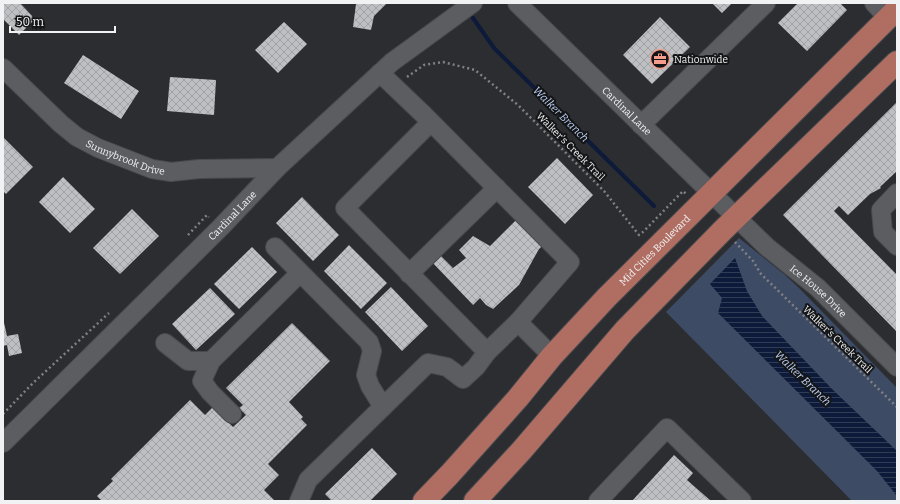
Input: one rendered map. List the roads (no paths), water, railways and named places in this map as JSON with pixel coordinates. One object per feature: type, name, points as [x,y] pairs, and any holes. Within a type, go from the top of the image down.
[{"type":"main road","name":"Mid Cities Boulevard","points":[[424,501],[513,404],[552,356],[607,297],[712,193],[886,10]]},
{"type":"main road","points":[[475,501],[522,450],[618,338],[736,217],[897,62]]},
{"type":"street","name":"Cardinal Lane","points":[[3,443],[221,227],[277,168],[392,62],[473,3]]},
{"type":"street","name":"Cardinal Lane","points":[[517,3],[736,217]]},
{"type":"street","points":[[641,125],[766,3]]},
{"type":"street","name":"Sunnybrook Drive","points":[[3,68],[61,124],[77,136],[98,148],[152,169],[171,172],[199,169],[277,168]]},
{"type":"street","points":[[299,501],[308,480],[428,363],[447,367],[463,379],[476,367],[487,352],[518,322],[570,262],[431,122],[380,73]]},
{"type":"street","points":[[431,122],[345,208],[487,352]]},
{"type":"street","points":[[409,274],[497,188]]},
{"type":"street","points":[[897,193],[881,210],[883,232],[897,246]]},
{"type":"street","name":"Ice House Drive","points":[[736,217],[772,251],[818,288],[895,360]]},
{"type":"street","points":[[275,247],[368,342],[372,351],[366,375],[370,386],[383,407]]},
{"type":"street","points":[[232,414],[210,392],[202,381],[211,361],[300,273]]},
{"type":"street","points":[[518,322],[552,356]]},
{"type":"street","points":[[166,343],[188,361],[211,361]]},
{"type":"street","points":[[598,501],[667,428],[742,501]]},
{"type":"water","points":[[735,258],[747,291],[762,316],[833,390],[897,451],[897,496],[877,471],[718,313],[722,298],[710,284]]},
{"type":"waterway","name":"Walker Branch","points":[[473,18],[494,48],[654,206]]},
{"type":"place","name":"Nationwide","points":[[660,59]]}]
